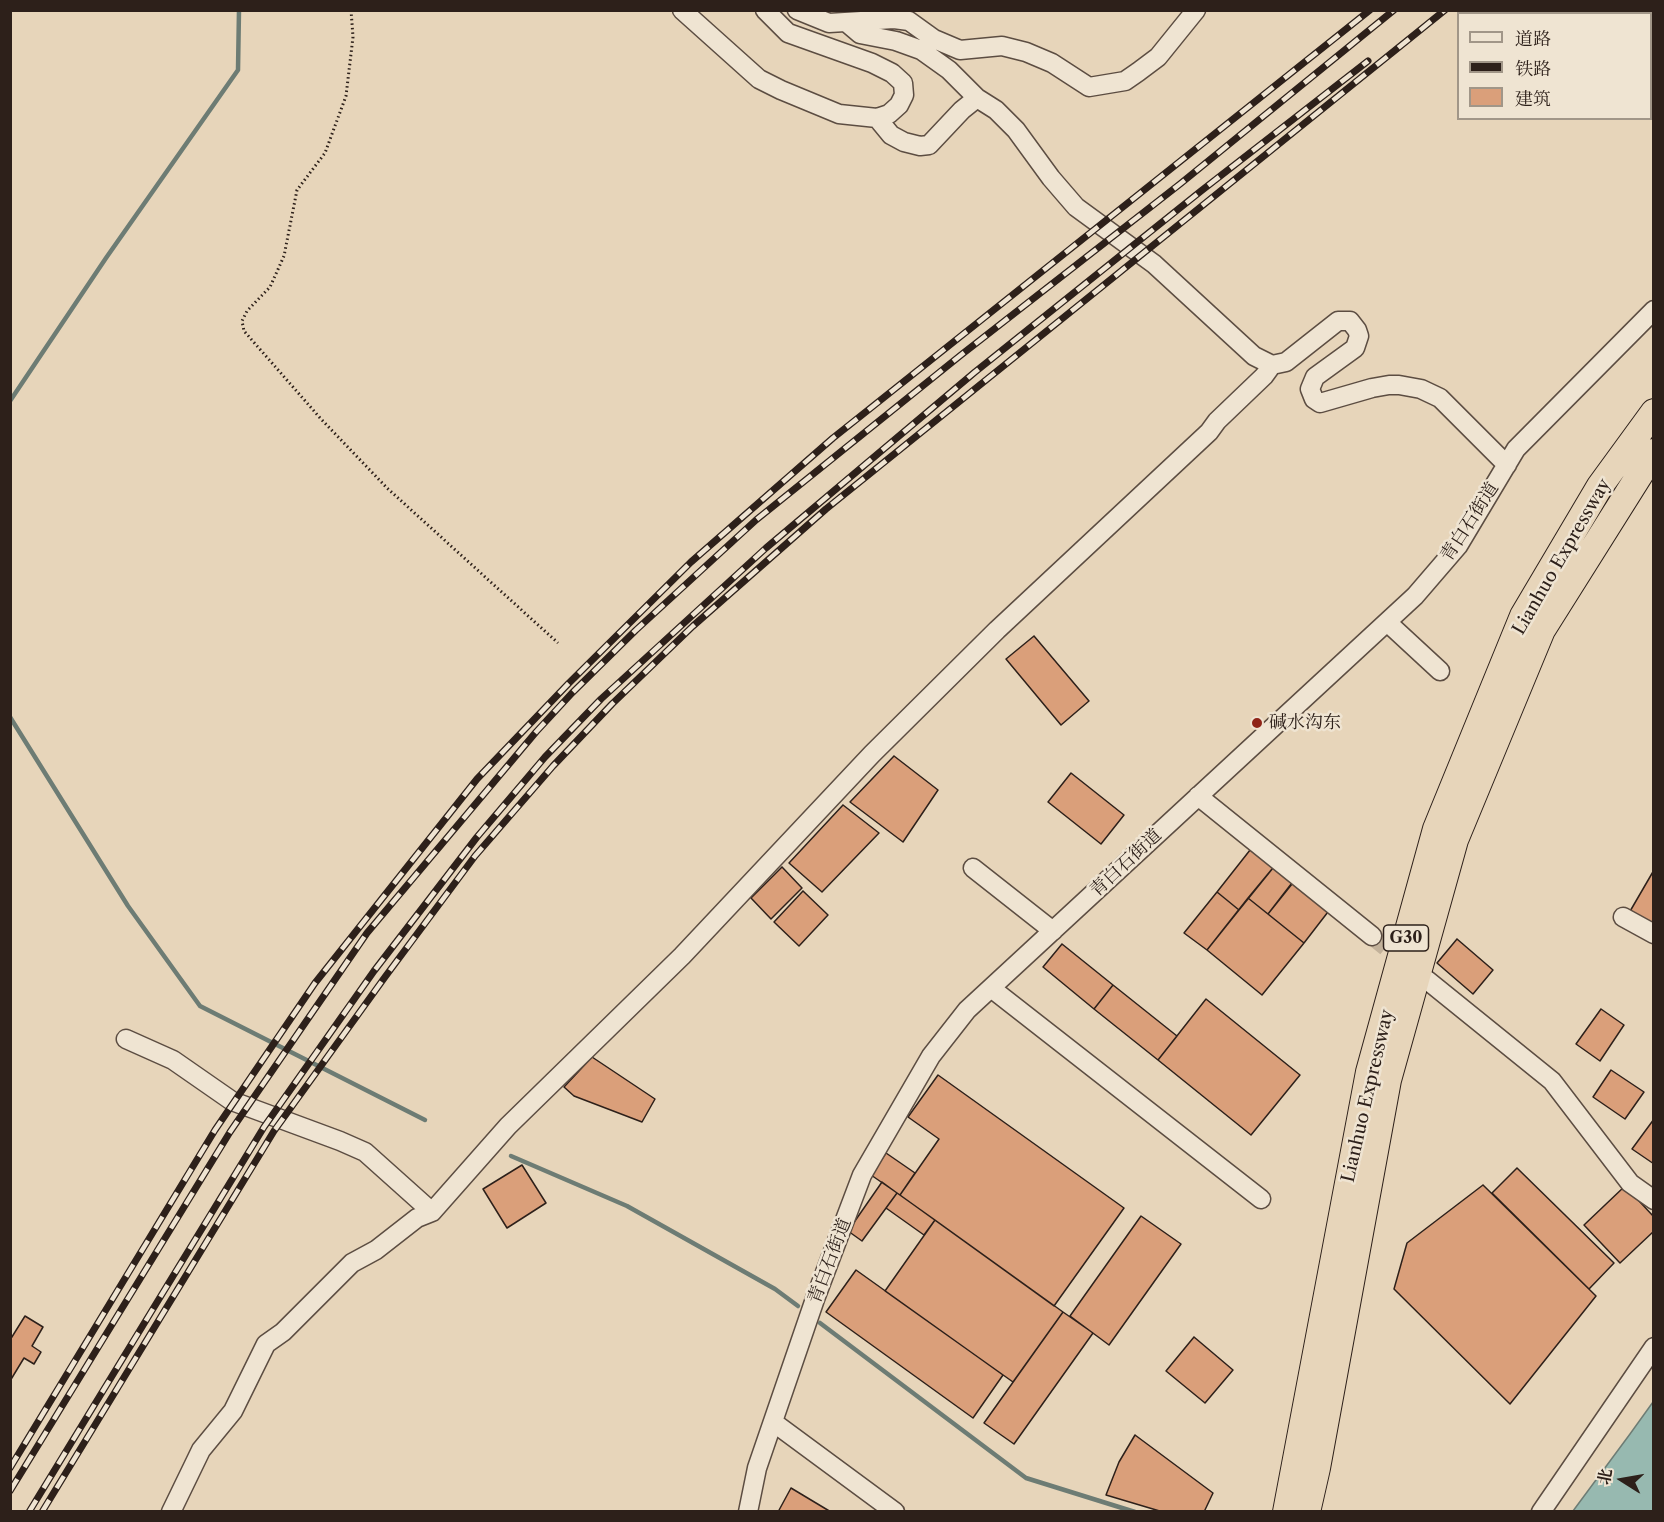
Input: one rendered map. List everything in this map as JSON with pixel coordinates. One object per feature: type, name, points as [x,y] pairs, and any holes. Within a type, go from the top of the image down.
[{"type":"highway","name":"Lianhuo Expressway","points":[[1286,1512],[1369,1072],[1436,829],[1523,616],[1600,486],[1653,412]]},
{"type":"highway","name":"Lianhuo Expressway","points":[[1307,1512],[1388,1080],[1455,840],[1542,630],[1653,452]]},
{"type":"street","points":[[682,10],[759,79],[839,114],[877,118],[890,114],[898,105],[904,95],[903,83],[892,73],[872,63],[788,33],[765,10]]},
{"type":"street","points":[[797,10],[829,23],[894,19],[909,21],[934,39],[960,50],[1002,46],[1026,52],[1052,63],[1089,87],[1125,81],[1138,72],[1158,57],[1196,10]]},
{"type":"street","points":[[847,23],[860,34],[896,41],[921,50],[949,70],[977,98],[996,110],[1016,130],[1051,178],[1076,207],[1154,264],[1254,356],[1272,365],[1287,362],[1338,321],[1350,321],[1359,336],[1355,348],[1315,377],[1310,390],[1314,399],[1320,403],[1372,387],[1389,385],[1421,389],[1440,398],[1507,465]]},
{"type":"street","points":[[877,118],[891,135],[920,147],[929,146],[962,110],[977,98]]},
{"type":"street","name":"青白石街道","points":[[748,1512],[757,1468],[814,1299],[862,1175],[931,1056],[967,1010],[1415,596],[1458,546],[1516,449],[1653,310]]},
{"type":"street","points":[[171,1512],[201,1450],[233,1411],[266,1344],[283,1332],[352,1263],[376,1250],[417,1218],[432,1212],[508,1126],[682,956],[872,754],[997,630],[1209,432],[1272,365]]},
{"type":"street","points":[[1386,622],[1440,671]]},
{"type":"street","points":[[1198,796],[1372,936]]},
{"type":"street","points":[[973,868],[1053,931]]},
{"type":"street","points":[[1623,917],[1653,934]]},
{"type":"street","points":[[1427,980],[1552,1081],[1630,1183],[1653,1200]]},
{"type":"street","points":[[991,988],[1261,1199]]},
{"type":"street","points":[[126,1039],[173,1060],[232,1101],[359,1149],[432,1212]]},
{"type":"street","points":[[1540,1512],[1653,1347]]},
{"type":"street","points":[[773,1422],[895,1512]]},
{"type":"path","points":[[351,10],[353,37],[346,96],[325,153],[297,190],[284,256],[270,287],[247,311],[242,321],[244,331],[321,419],[387,488],[558,643]]},
{"type":"water","points":[[1653,1402],[1653,1511],[1573,1511],[1630,1434]]},
{"type":"building","points":[[1034,636],[1089,701],[1061,725],[1006,659]]},
{"type":"building","points":[[894,756],[938,790],[903,842],[850,802]]},
{"type":"building","points":[[1071,773],[1124,815],[1101,844],[1048,802]]},
{"type":"building","points":[[843,805],[879,833],[822,892],[789,863]]},
{"type":"building","points":[[1254,845],[1277,863],[1239,910],[1217,892]]},
{"type":"building","points":[[1277,863],[1296,879],[1268,914],[1248,898]]},
{"type":"building","points":[[782,867],[802,888],[771,919],[751,898]]},
{"type":"building","points":[[1654,870],[1654,927],[1629,913]]},
{"type":"building","points":[[1295,879],[1331,908],[1304,943],[1268,914]]},
{"type":"building","points":[[803,891],[828,915],[799,946],[774,922]]},
{"type":"building","points":[[1217,892],[1239,910],[1207,950],[1184,933]]},
{"type":"building","points":[[1248,898],[1304,943],[1262,995],[1207,950]]},
{"type":"building","points":[[1457,939],[1493,970],[1473,994],[1437,963]]},
{"type":"building","points":[[1062,944],[1113,985],[1094,1009],[1043,967]]},
{"type":"building","points":[[1113,985],[1177,1036],[1158,1060],[1094,1009]]},
{"type":"building","points":[[1206,999],[1300,1075],[1251,1135],[1158,1060]]},
{"type":"building","points":[[1601,1009],[1624,1025],[1600,1061],[1576,1044]]},
{"type":"building","points":[[592,1057],[655,1099],[642,1122],[574,1096],[564,1087]]},
{"type":"building","points":[[1611,1070],[1644,1092],[1625,1119],[1593,1097]]},
{"type":"building","points":[[938,1075],[1124,1208],[1054,1306],[900,1195],[939,1139],[908,1117]]},
{"type":"building","points":[[1654,1119],[1654,1164],[1632,1149]]},
{"type":"building","points":[[886,1153],[915,1173],[900,1195],[871,1175]]},
{"type":"building","points":[[522,1165],[546,1203],[507,1228],[483,1189]]},
{"type":"building","points":[[1517,1168],[1614,1263],[1589,1289],[1492,1193]]},
{"type":"building","points":[[882,1182],[897,1193],[862,1241],[848,1231]]},
{"type":"building","points":[[1483,1185],[1596,1296],[1510,1404],[1394,1289],[1407,1243]]},
{"type":"building","points":[[1625,1186],[1654,1217],[1654,1231],[1620,1263],[1584,1225]]},
{"type":"building","points":[[897,1193],[935,1220],[924,1235],[886,1208]]},
{"type":"building","points":[[1141,1216],[1181,1244],[1109,1345],[1070,1316]]},
{"type":"building","points":[[935,1220],[1063,1312],[1013,1382],[885,1291]]},
{"type":"building","points":[[856,1270],[1003,1375],[973,1418],[826,1312]]},
{"type":"building","points":[[1063,1312],[1093,1333],[1014,1444],[984,1423]]},
{"type":"building","points":[[25,1316],[43,1327],[32,1346],[41,1352],[34,1364],[24,1358],[10,1381],[10,1340]]},
{"type":"building","points":[[1194,1337],[1233,1370],[1205,1403],[1166,1371]]},
{"type":"building","points":[[1135,1435],[1213,1493],[1204,1512],[1163,1512],[1106,1495],[1119,1462]]},
{"type":"building","points":[[791,1488],[831,1512],[778,1512]]},
{"type":"waterway","points":[[10,401],[106,258],[238,70],[239,10]]},
{"type":"waterway","points":[[10,717],[128,906],[200,1006],[425,1120]]},
{"type":"waterway","points":[[511,1156],[627,1206],[775,1289],[798,1306]]},
{"type":"waterway","points":[[820,1323],[1026,1478],[1135,1512]]},
{"type":"tunnel","points":[[1372,936],[1409,966]]},
{"type":"railway","points":[[10,1468],[215,1130],[315,983],[477,779],[569,683],[691,562],[833,438],[1370,10]]},
{"type":"railway","points":[[10,1491],[230,1132],[367,933],[536,732],[572,693],[636,630],[756,520],[961,355],[1180,184],[1394,10]]},
{"type":"railway","points":[[42,1512],[274,1131],[475,856],[553,766],[612,704],[693,626],[826,509],[1445,10]]},
{"type":"railway","points":[[29,1512],[264,1127],[374,971],[477,837],[545,757],[601,699],[766,548],[975,372],[1368,61]]},
{"type":"place","name":"碱水沟东","points":[[1257,723]]}]
